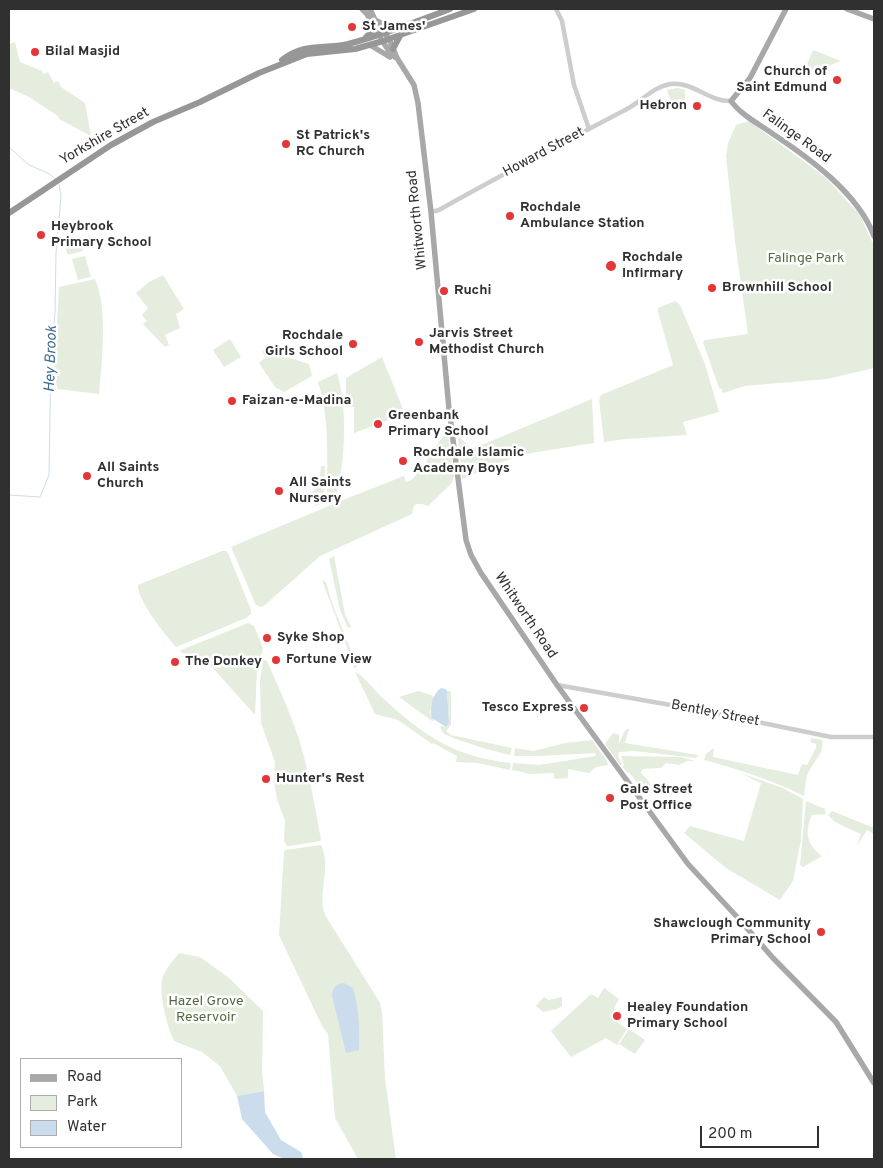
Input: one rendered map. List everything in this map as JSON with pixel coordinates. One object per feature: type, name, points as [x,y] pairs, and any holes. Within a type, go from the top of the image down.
[{"type":"highway","points":[[273,67],[307,54],[355,49],[450,9]]},
{"type":"highway","points":[[400,31],[474,9]]},
{"type":"highway","points":[[353,43],[370,34],[375,28]]},
{"type":"highway","points":[[393,49],[400,31]]},
{"type":"highway","points":[[273,67],[301,49],[353,43],[384,37]]},
{"type":"highway","name":"Yorkshire Street","points":[[9,213],[111,145],[153,122],[273,67]]},
{"type":"main road","points":[[362,9],[375,28],[384,37]]},
{"type":"main road","points":[[370,9],[384,37]]},
{"type":"main road","points":[[731,101],[750,78],[786,9]]},
{"type":"main road","points":[[848,9],[874,19]]},
{"type":"main road","points":[[375,20],[400,31]]},
{"type":"main road","name":"Whitworth Road","points":[[384,37],[414,84],[418,103],[431,212],[450,409],[466,540],[471,555],[480,574],[557,685],[688,864],[773,958],[836,1022],[874,1083]]},
{"type":"main road","name":"Whitworth Road","points":[[384,37],[389,51],[397,58]]},
{"type":"main road","points":[[370,44],[403,68]]},
{"type":"main road","name":"Falinge Road","points":[[731,101],[741,112],[807,158],[830,178],[863,214],[874,236]]},
{"type":"street","points":[[556,9],[562,21],[574,83],[588,129]]},
{"type":"street","name":"Falinge Road","points":[[654,90],[670,84],[683,84],[724,102],[731,101]]},
{"type":"street","name":"Howard Street","points":[[431,212],[440,210],[524,162],[632,106],[654,90]]},
{"type":"street","name":"Bentley Street","points":[[557,685],[698,710],[831,737],[874,737]]},
{"type":"green space","points":[[15,42],[20,62],[42,71],[43,74],[48,72],[54,83],[58,81],[61,87],[85,103],[91,136],[59,119],[58,116],[29,97],[9,88],[9,44]]},
{"type":"green space","points":[[813,50],[841,61],[815,71],[806,67]]},
{"type":"green space","points":[[678,88],[685,90],[685,104],[671,102],[667,90]]},
{"type":"green space","name":"Falinge Park","points":[[749,121],[826,178],[860,215],[874,246],[874,368],[827,379],[744,386],[724,393],[719,388],[703,342],[705,340],[748,334],[726,156],[728,143],[736,125]]},
{"type":"green space","points":[[78,236],[83,251],[68,255],[64,244],[70,238]]},
{"type":"green space","points":[[85,256],[91,277],[78,280],[72,259]]},
{"type":"green space","points":[[163,275],[184,309],[176,314],[180,328],[165,335],[169,345],[165,347],[143,324],[147,321],[142,315],[148,308],[136,293],[149,282]]},
{"type":"green space","points":[[95,279],[102,305],[103,319],[99,394],[58,389],[54,380],[59,287]]},
{"type":"green space","points":[[675,301],[680,305],[705,364],[719,412],[683,422],[687,435],[604,442],[599,400],[601,395],[673,365],[658,308]]},
{"type":"green space","points":[[230,339],[241,357],[224,367],[213,350]]},
{"type":"green space","points":[[275,344],[280,355],[309,364],[312,376],[284,392],[275,387],[259,363],[265,358],[262,351]]},
{"type":"green space","points":[[382,357],[405,414],[354,433],[354,407],[346,407],[346,378]]},
{"type":"green space","points":[[337,373],[344,418],[342,468],[336,497],[327,501],[326,425],[318,382]]},
{"type":"green space","points":[[592,399],[594,443],[531,453],[505,461],[462,479],[458,436],[472,449]]},
{"type":"green space","points":[[445,434],[449,441],[454,476],[451,484],[428,506],[416,504],[412,514],[320,556],[265,605],[261,607],[256,605],[231,547],[404,476],[406,482],[410,481],[424,469],[429,455]]},
{"type":"green space","points":[[321,466],[325,466],[324,503],[315,506],[313,501],[306,495],[317,487]]},
{"type":"green space","points":[[222,551],[228,553],[251,614],[246,618],[176,647],[159,627],[147,608],[139,592],[138,585]]},
{"type":"green space","points":[[334,556],[345,614],[351,627],[348,628],[340,610],[329,559]]},
{"type":"green space","points":[[322,580],[326,582],[332,603],[357,666],[355,669]]},
{"type":"green space","points":[[248,623],[254,626],[263,648],[257,670],[255,715],[212,667],[179,651]]},
{"type":"green space","points":[[265,660],[280,690],[299,739],[312,789],[320,841],[287,846],[284,841],[285,821],[277,799],[274,781],[275,762],[261,723],[260,680]]},
{"type":"green space","points":[[355,672],[400,713],[428,735],[474,756],[511,763],[510,770],[478,763],[456,762],[457,756],[432,744],[398,720],[375,714]]},
{"type":"green space","points":[[418,691],[434,697],[430,712],[434,720],[432,721],[399,697]]},
{"type":"green space","points":[[447,691],[451,691],[451,725],[446,731],[451,735],[512,748],[510,755],[483,748],[444,734],[440,727],[446,727],[449,723]]},
{"type":"green space","points":[[627,729],[629,729],[625,743],[698,755],[697,758],[619,751],[618,755],[622,765],[620,765],[605,744],[613,733],[619,735],[619,744]]},
{"type":"green space","points":[[811,738],[822,740],[822,745],[820,755],[807,776],[804,796],[755,775],[704,760],[706,754],[714,748],[713,757],[798,775],[802,764],[807,765],[816,748],[816,744],[810,742]]},
{"type":"green space","points":[[592,740],[608,765],[596,767],[589,773],[568,769],[568,778],[554,779],[554,773],[531,774],[512,770],[513,763],[539,765],[596,756],[595,753],[514,756],[515,748],[533,751],[565,743]]},
{"type":"green space","points":[[621,756],[681,757],[695,761],[687,761],[679,765],[666,763],[661,768],[642,769],[641,773],[649,782],[652,790],[646,794],[633,777],[622,767],[624,765]]},
{"type":"green space","points":[[740,773],[783,788],[803,799],[801,840],[793,881],[780,900],[726,868],[684,833],[690,826],[744,841],[761,783]]},
{"type":"green space","points":[[806,801],[825,809],[826,814],[812,815],[808,827],[810,843],[822,856],[803,867],[800,865]]},
{"type":"green space","points":[[832,811],[874,828],[874,834],[867,830],[857,846],[861,834],[834,821],[828,815]]},
{"type":"green space","points":[[321,845],[325,862],[323,906],[325,915],[380,1003],[385,1079],[396,1159],[358,1159],[335,1118],[328,1034],[322,1026],[279,935],[284,852],[285,850]]},
{"type":"green space","name":"Hazel Grove Reservoir","points":[[179,953],[200,957],[229,978],[263,1011],[262,1072],[264,1091],[237,1096],[220,1066],[202,1052],[174,1041],[164,1011],[161,987],[165,973]]},
{"type":"green space","points":[[604,988],[619,999],[614,1008],[617,1022],[627,1029],[617,1045],[606,1038],[571,1057],[551,1031],[591,994],[598,998]]},
{"type":"green space","points":[[544,997],[549,1000],[562,997],[562,1006],[543,1012],[536,1006]]},
{"type":"green space","points":[[629,1029],[645,1040],[635,1054],[619,1044]]},
{"type":"water","points":[[441,688],[447,691],[449,723],[446,727],[432,718],[431,714],[431,705],[434,697]]},
{"type":"water","points":[[344,983],[353,988],[357,1003],[359,1026],[359,1050],[346,1053],[332,996],[335,987]]},
{"type":"water","points":[[264,1091],[265,1112],[281,1140],[301,1152],[303,1157],[301,1159],[284,1159],[273,1154],[242,1119],[237,1096]]},
{"type":"waterway","name":"Hey Brook","points":[[9,147],[29,165],[50,174],[55,179]]},
{"type":"waterway","name":"Hey Brook","points":[[9,495],[40,497],[49,475],[51,352],[61,197],[59,184]]},
{"type":"place","name":"St James'","points":[[352,27]]},
{"type":"place","name":"Bilal Masjid","points":[[35,52]]},
{"type":"place","name":"Church of Saint Edmund","points":[[837,80]]},
{"type":"place","name":"Hebron","points":[[697,106]]},
{"type":"place","name":"St Patrick's RC Church","points":[[286,144]]},
{"type":"place","name":"Rochdale Ambulance Station","points":[[510,216]]},
{"type":"place","name":"Heybrook Primary School","points":[[41,235]]},
{"type":"place","name":"Rochdale Infirmary","points":[[611,266]]},
{"type":"place","name":"Brownhill School","points":[[712,288]]},
{"type":"place","name":"Ruchi","points":[[444,291]]},
{"type":"place","name":"Jarvis Street Methodist Church","points":[[419,342]]},
{"type":"place","name":"Rochdale Girls School","points":[[353,344]]},
{"type":"place","name":"Faizan-e-Madina","points":[[232,401]]},
{"type":"place","name":"Greenbank Primary School","points":[[378,424]]},
{"type":"place","name":"Rochdale Islamic Academy Boys","points":[[403,461]]},
{"type":"place","name":"All Saints Church","points":[[87,476]]},
{"type":"place","name":"All Saints Nursery","points":[[279,491]]},
{"type":"place","name":"Syke Shop","points":[[267,638]]},
{"type":"place","name":"Fortune View","points":[[276,660]]},
{"type":"place","name":"The Donkey","points":[[175,662]]},
{"type":"place","name":"Tesco Express","points":[[584,708]]},
{"type":"place","name":"Hunter's Rest","points":[[266,779]]},
{"type":"place","name":"Gale Street Post Office","points":[[610,798]]},
{"type":"place","name":"Shawclough Community Primary School","points":[[821,932]]},
{"type":"place","name":"Healey Foundation Primary School","points":[[617,1016]]}]
